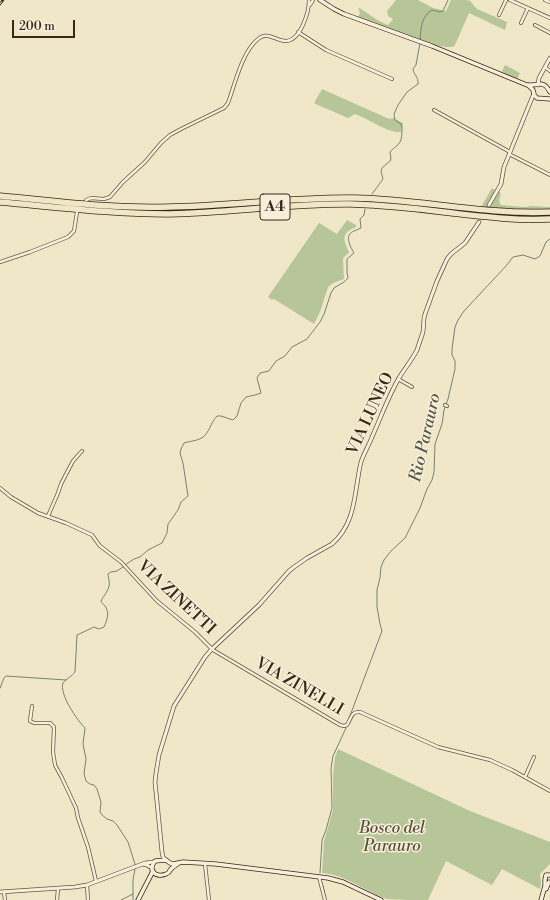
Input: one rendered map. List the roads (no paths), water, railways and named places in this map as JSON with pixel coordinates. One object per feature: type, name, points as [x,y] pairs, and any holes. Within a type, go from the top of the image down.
[{"type":"highway","name":"A4","points":[[0,196],[102,205],[149,207],[212,205],[303,199],[355,198],[405,201],[499,211],[550,212]]},
{"type":"highway","name":"A4","points":[[0,202],[96,211],[148,214],[194,213],[334,204],[394,206],[499,218],[530,220],[550,219]]},
{"type":"main road","points":[[320,0],[344,14],[422,42],[527,84],[539,84],[546,86],[549,91],[548,95],[544,98]]},
{"type":"main road","points":[[324,0],[329,6]]},
{"type":"main road","points":[[527,84],[534,92],[535,96],[550,100]]},
{"type":"main road","points":[[534,92],[535,88],[539,84]]},
{"type":"main road","points":[[138,900],[152,869],[152,864],[159,860],[166,860],[175,864],[183,862],[244,867],[319,876],[338,880],[381,900]]},
{"type":"main road","points":[[170,863],[170,869]]},
{"type":"main road","points":[[144,888],[150,880],[158,875],[167,873],[179,863]]},
{"type":"main road","points":[[152,869],[154,873],[158,875]]},
{"type":"main road","points":[[543,895],[545,877],[549,874]]},
{"type":"main road","points":[[541,900],[550,882],[546,881],[545,879]]},
{"type":"street","points":[[309,0],[309,7]]},
{"type":"street","points":[[86,200],[91,198],[110,197],[170,135],[224,108],[228,102],[244,58],[252,45],[261,36],[266,35],[288,41],[292,39],[305,22],[309,7],[313,0]]},
{"type":"street","points":[[499,14],[506,0]]},
{"type":"street","points":[[510,0],[518,2],[550,18]]},
{"type":"street","points":[[545,0],[550,2]]},
{"type":"street","points":[[521,23],[528,8]]},
{"type":"street","points":[[535,25],[550,33]]},
{"type":"street","points":[[298,32],[326,50],[392,79]]},
{"type":"street","points":[[539,84],[540,76],[550,58]]},
{"type":"street","points":[[545,67],[550,71]]},
{"type":"street","points":[[489,205],[501,184],[509,153],[534,92]]},
{"type":"street","points":[[532,99],[538,98]]},
{"type":"street","points":[[434,110],[550,175]]},
{"type":"street","points":[[0,262],[68,237],[74,231],[77,212]]},
{"type":"street","name":"VIA LUNEO","points":[[162,852],[155,782],[159,755],[174,706],[205,657],[212,649],[259,605],[294,566],[332,544],[343,531],[353,510],[362,460],[398,379],[411,361],[417,349],[423,331],[425,314],[444,264],[450,254],[465,243],[479,222]]},
{"type":"street","points":[[398,379],[412,387]]},
{"type":"street","points":[[48,516],[73,460],[82,451]]},
{"type":"street","name":"VIA ZINETTI","points":[[0,488],[11,497],[38,513],[66,522],[90,534],[95,538],[100,546],[124,566],[154,599],[195,632],[212,649]]},
{"type":"street","name":"VIA ZINELLI","points":[[212,649],[340,725],[347,725],[353,714],[355,712],[360,712],[438,747],[490,760],[550,791]]},
{"type":"street","points":[[32,706],[30,721],[34,723],[50,723],[54,727],[53,752],[55,764],[76,808],[88,846],[96,881]]},
{"type":"street","points":[[525,777],[534,757]]},
{"type":"street","points":[[162,852],[163,857],[166,860]]},
{"type":"street","points":[[159,860],[162,852]]},
{"type":"street","points":[[0,892],[75,888],[87,885],[144,863],[154,862]]},
{"type":"street","points":[[205,864],[209,900]]},
{"type":"street","points":[[139,865],[147,865],[152,869]]},
{"type":"street","points":[[319,876],[325,900]]},
{"type":"street","points":[[87,885],[88,900]]},
{"type":"street","points":[[57,900],[58,889]]},
{"type":"street","points":[[4,892],[5,900]]},
{"type":"waterway","points":[[420,40],[422,23],[428,13],[432,10],[440,12],[443,11],[448,0]]},
{"type":"waterway","points":[[372,194],[383,179],[381,171],[391,159],[390,152],[401,141],[402,126],[395,120],[394,114],[407,92],[418,84],[418,79],[413,69],[416,65],[420,43]]},
{"type":"waterway","points":[[125,565],[162,543],[167,533],[168,524],[178,510],[181,502],[188,496],[180,453],[184,443],[203,437],[217,416],[233,420],[237,416],[241,403],[246,397],[261,393],[257,378],[260,373],[269,371],[276,361],[285,356],[292,347],[307,339],[320,322],[334,288],[348,278],[347,259],[354,253],[349,241],[349,235],[361,228],[360,219],[364,215],[365,209]]},
{"type":"waterway","name":"Rio Parauro","points":[[348,721],[382,631],[377,607],[377,590],[381,567],[391,551],[405,538],[432,480],[434,472],[435,444],[442,424],[444,410],[455,369],[455,361],[452,355],[455,327],[464,311],[513,257],[523,255],[535,259],[540,256],[546,242],[550,239]]},
{"type":"waterway","points":[[123,567],[108,574],[109,586],[101,601],[108,614],[104,627],[99,629],[94,627],[77,635],[75,672],[63,683],[62,688],[70,707],[85,728],[83,744],[86,759],[84,774],[86,781],[94,785],[97,789],[101,802],[100,812],[102,815],[117,825],[128,842],[135,864],[133,900]]},
{"type":"waterway","points":[[0,688],[6,676],[66,680]]},
{"type":"waterway","name":"Rio Parauro","points":[[320,873],[322,840],[332,808],[331,768],[333,756],[346,728]]},
{"type":"waterway","name":"Rio Parauro","points":[[323,886],[325,895]]},
{"type":"waterway","points":[[121,900],[133,894]]},
{"type":"railway","points":[[0,4],[3,0]]},
{"type":"park label","name":"Bosco del Parauro","points":[[392,838]]}]
